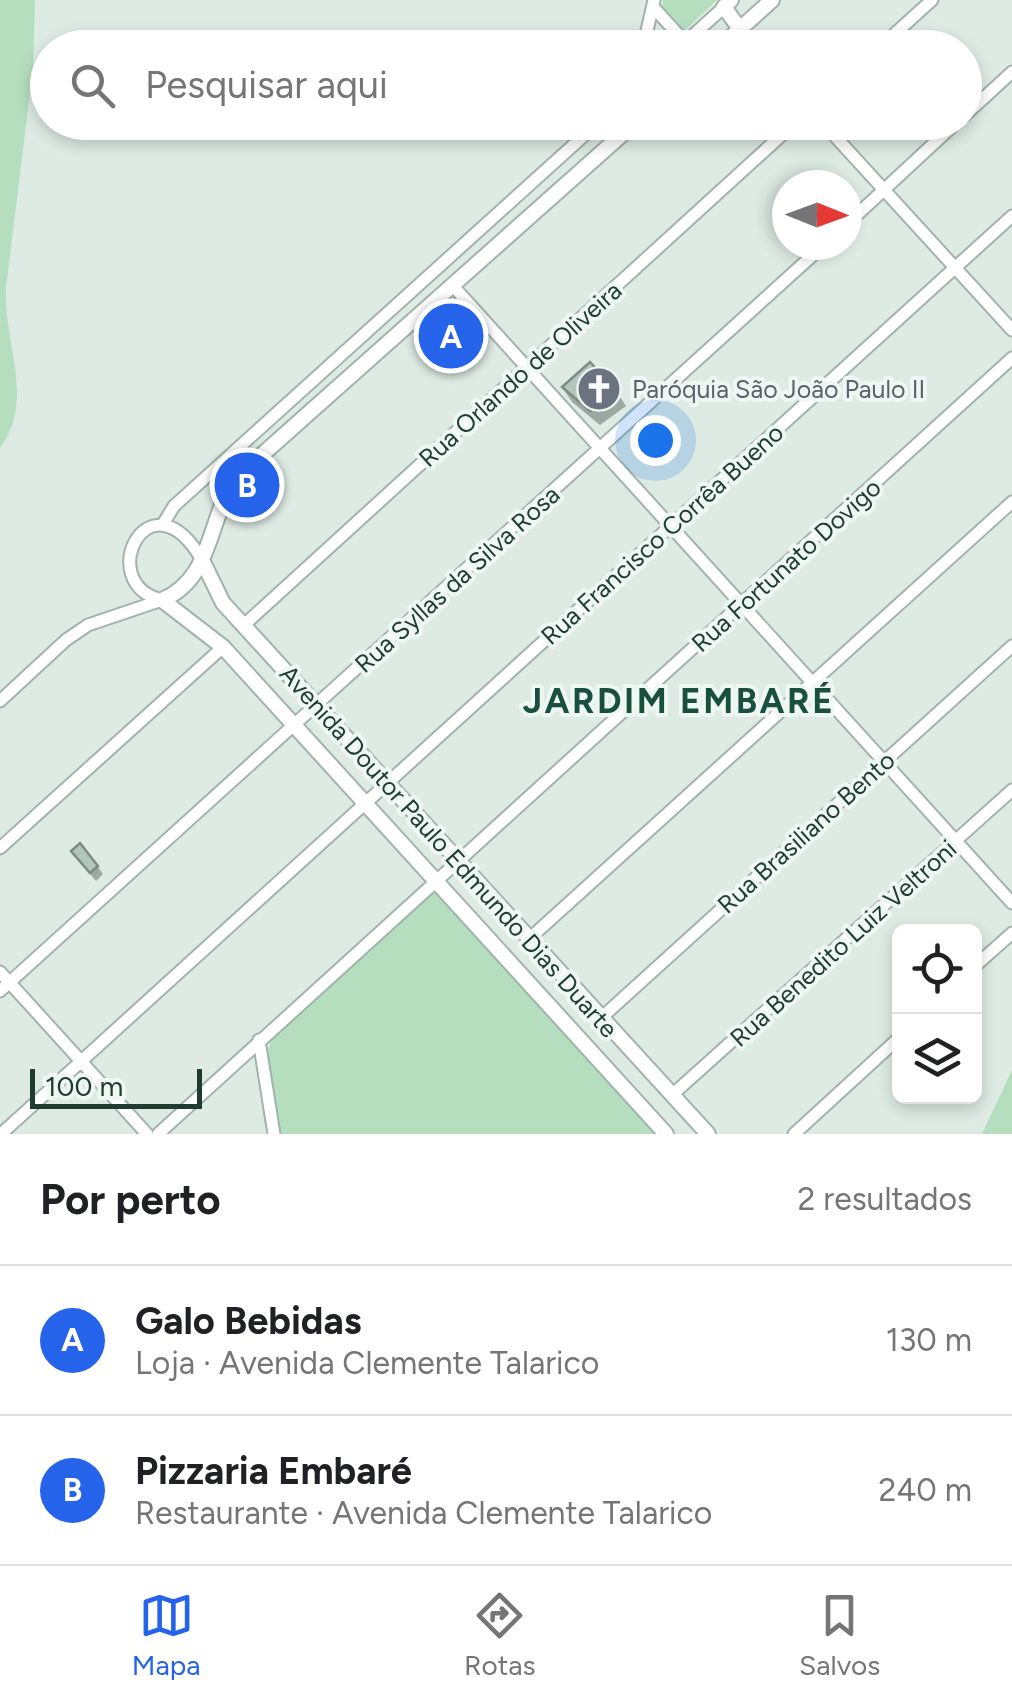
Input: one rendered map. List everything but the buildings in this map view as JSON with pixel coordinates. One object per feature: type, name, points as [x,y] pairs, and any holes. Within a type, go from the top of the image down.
[{"type":"street","points":[[699,30],[728,4],[740,29],[772,0]]},
{"type":"street","points":[[899,30],[932,0]]},
{"type":"street","points":[[654,4],[672,30]]},
{"type":"street","points":[[648,30],[654,4]]},
{"type":"street","points":[[982,100],[1012,72]]},
{"type":"street","points":[[162,600],[139,586],[128,558],[136,538],[163,524],[174,506],[579,140]]},
{"type":"street","points":[[0,701],[66,640],[88,625],[162,600],[187,586],[202,560],[222,500],[237,478],[616,140]]},
{"type":"street","name":"Rua Orlando de Oliveira","points":[[244,625],[776,140]]},
{"type":"street","points":[[838,140],[1012,330]]},
{"type":"street","points":[[862,210],[938,140]]},
{"type":"street","name":"Rua Francisco Corrêa Bueno","points":[[1,1134],[1012,216]]},
{"type":"street","name":"Rua Syllas da Silva Rosa","points":[[5,987],[808,260]]},
{"type":"street","points":[[454,286],[1012,903]]},
{"type":"street","name":"Rua Fortunato Dovigo","points":[[158,1134],[1012,358]]},
{"type":"street","points":[[528,939],[1012,502]]},
{"type":"street","points":[[163,524],[185,535],[202,560]]},
{"type":"street","name":"Avenida Doutor Paulo Edmundo Dias Duarte","points":[[202,560],[223,603],[708,1134]]},
{"type":"street","name":"Avenida Doutor Paulo Edmundo Dias Duarte","points":[[162,600],[223,647],[666,1134]]},
{"type":"street","name":"Rua Brasiliano Bento","points":[[602,1018],[1012,646]]},
{"type":"street","points":[[0,848],[223,647]]},
{"type":"street","name":"Rua Benedito Luiz Veltroni","points":[[672,1095],[1012,790]]},
{"type":"street","points":[[982,961],[1012,933]]},
{"type":"street","points":[[0,972],[5,987],[82,1060],[147,1134]]},
{"type":"street","points":[[260,1040],[274,1134]]},
{"type":"street","points":[[794,1134],[892,1043]]},
{"type":"green space","points":[[0,0],[35,0],[34,30],[30,30],[30,92],[6,288],[16,410],[0,448]]},
{"type":"green space","points":[[663,0],[717,0],[685,30],[662,10]]},
{"type":"green space","points":[[436,891],[660,1134],[280,1134],[266,1058],[274,1032]]},
{"type":"green space","points":[[1012,1070],[1012,1134],[982,1134]]},
{"type":"place","name":"Galo Bebidas","points":[[451,336]]},
{"type":"place","name":"Paróquia São João Paulo II","points":[[599,389]]},
{"type":"place","name":"Pizzaria Embaré","points":[[247,485]]},
{"type":"district","name":"JARDIM EMBARÉ","points":[[679,701]]}]
